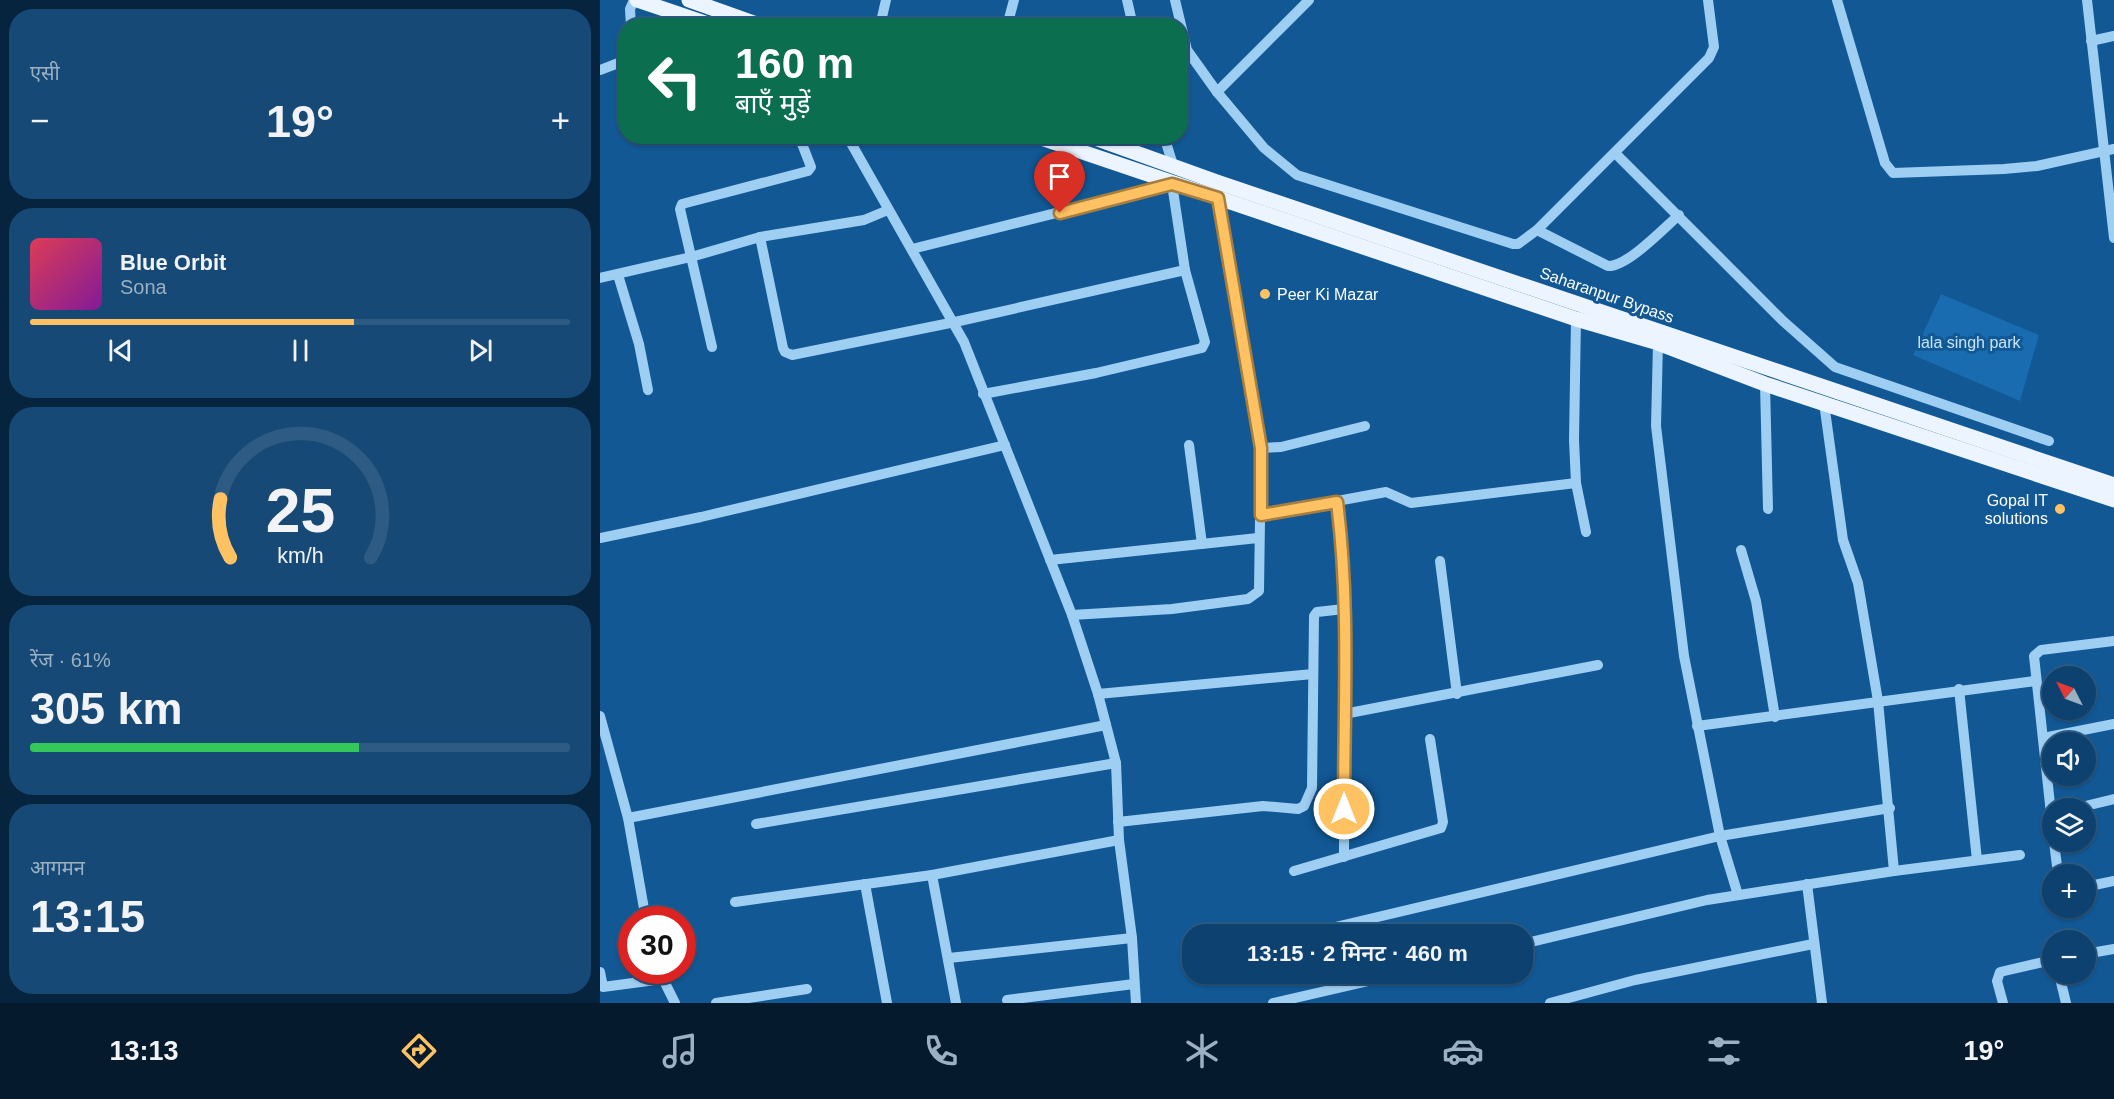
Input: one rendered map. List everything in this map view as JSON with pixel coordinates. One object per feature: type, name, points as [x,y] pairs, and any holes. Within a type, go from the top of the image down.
[{"type":"main road","points":[[638,0],[691,18]]},
{"type":"main road","points":[[689,0],[740,18]]},
{"type":"main road","points":[[1058,144],[1575,319],[1658,343],[1765,384],[2114,500]]},
{"type":"main road","name":"Saharanpur Bypass","points":[[1112,144],[1228,186],[2114,485]]},
{"type":"street","points":[[630,18],[630,13],[638,0]]},
{"type":"street","points":[[882,18],[886,0]]},
{"type":"street","points":[[1009,18],[1014,0]]},
{"type":"street","points":[[1126,0],[1131,18]]},
{"type":"street","points":[[1175,0],[1179,18]]},
{"type":"street","points":[[1217,92],[1309,0]]},
{"type":"street","points":[[1188,51],[1217,92],[1264,148],[1297,175],[1518,244],[1537,230],[1709,58],[1714,47],[1708,0]]},
{"type":"street","points":[[1837,0],[1886,163],[1893,173],[2004,169],[2109,150]]},
{"type":"street","points":[[2086,0],[2109,150],[2114,238]]},
{"type":"street","points":[[2091,40],[2114,36]]},
{"type":"street","points":[[600,70],[618,63]]},
{"type":"street","points":[[712,347],[680,213],[682,204],[808,171],[811,167],[802,144]]},
{"type":"street","points":[[851,144],[955,322],[1072,615],[1098,694],[1116,763],[1119,840],[1132,938],[1136,1003]]},
{"type":"street","points":[[1166,144],[1173,165]]},
{"type":"street","points":[[1615,153],[1784,321],[1835,367],[2049,441]]},
{"type":"street","points":[[912,249],[1172,184],[1185,270],[1205,342],[1198,351],[983,394]]},
{"type":"street","points":[[1072,615],[1172,609],[1254,597],[1258,591],[1261,448],[1218,198]]},
{"type":"street","points":[[600,278],[691,257],[760,237],[864,220],[888,210]]},
{"type":"street","points":[[1537,230],[1608,266],[1614,266],[1627,259],[1679,215]]},
{"type":"street","points":[[760,237],[783,348],[788,354],[955,322],[1185,270]]},
{"type":"street","points":[[618,274],[639,344],[648,390]]},
{"type":"street","points":[[1575,319],[1576,483],[1586,531]]},
{"type":"street","points":[[1658,343],[1656,426],[1684,656],[1720,836],[1738,895]]},
{"type":"street","points":[[1765,384],[1768,509]]},
{"type":"street","points":[[1824,403],[1843,540],[1858,583],[1878,701],[1890,808],[1894,871]]},
{"type":"street","points":[[1261,448],[1281,447],[1365,426]]},
{"type":"street","points":[[600,538],[701,517],[1005,444]]},
{"type":"street","points":[[1189,445],[1202,544]]},
{"type":"street","points":[[1261,515],[1386,492],[1411,503],[1576,483]]},
{"type":"street","points":[[1337,502],[1342,540],[1344,609],[1344,857]]},
{"type":"street","points":[[1050,560],[1258,538]]},
{"type":"street","points":[[1741,550],[1756,601],[1775,717]]},
{"type":"street","points":[[1440,561],[1457,694]]},
{"type":"street","points":[[1118,822],[1263,806],[1298,809],[1304,806],[1312,788],[1315,614],[1344,609]]},
{"type":"street","points":[[2042,732],[2033,659],[2041,650],[2114,641]]},
{"type":"street","points":[[1344,714],[1598,665]]},
{"type":"street","points":[[1098,694],[1313,674]]},
{"type":"street","points":[[1697,726],[1775,717],[1959,689],[2035,681]]},
{"type":"street","points":[[1959,689],[1977,860]]},
{"type":"street","points":[[600,716],[628,818],[643,906]]},
{"type":"street","points":[[2073,732],[2114,724]]},
{"type":"street","points":[[628,818],[1106,725]]},
{"type":"street","points":[[1294,871],[1443,826],[1430,739]]},
{"type":"street","points":[[756,824],[1116,763]]},
{"type":"street","points":[[2096,803],[2114,798]]},
{"type":"street","points":[[1348,924],[1720,836],[1890,808]]},
{"type":"street","points":[[735,902],[932,875],[1119,840]]},
{"type":"street","points":[[1533,941],[1707,900],[1894,871],[2020,855]]},
{"type":"street","points":[[932,875],[957,1003]]},
{"type":"street","points":[[2096,885],[2114,881]]},
{"type":"street","points":[[865,884],[887,1003]]},
{"type":"street","points":[[1807,884],[1822,1003]]},
{"type":"street","points":[[948,958],[1132,938]]},
{"type":"street","points":[[1550,1003],[1635,980],[1813,944]]},
{"type":"street","points":[[2096,952],[2114,949]]},
{"type":"street","points":[[2003,1003],[1997,981],[2000,972],[2042,962]]},
{"type":"street","points":[[600,972],[602,988],[618,984]]},
{"type":"street","points":[[667,984],[675,1003]]},
{"type":"street","points":[[1007,1000],[1134,984]]},
{"type":"street","points":[[1273,1003],[1356,984]]},
{"type":"street","points":[[2061,984],[2066,1003]]},
{"type":"street","points":[[716,1003],[807,989]]},
{"type":"green space","name":"lala singh park","points":[[1941,294],[2039,335],[2020,401],[1913,355]]},
{"type":"place","name":"Peer Ki Mazar","points":[[1265,294]]},
{"type":"place","name":"Gopal IT solutions","points":[[2060,509]]},
{"type":"route","points":[[1060,213],[1172,184],[1218,198],[1244,362],[1261,448],[1261,515],[1337,502],[1342,540],[1344,609],[1344,809]]}]
